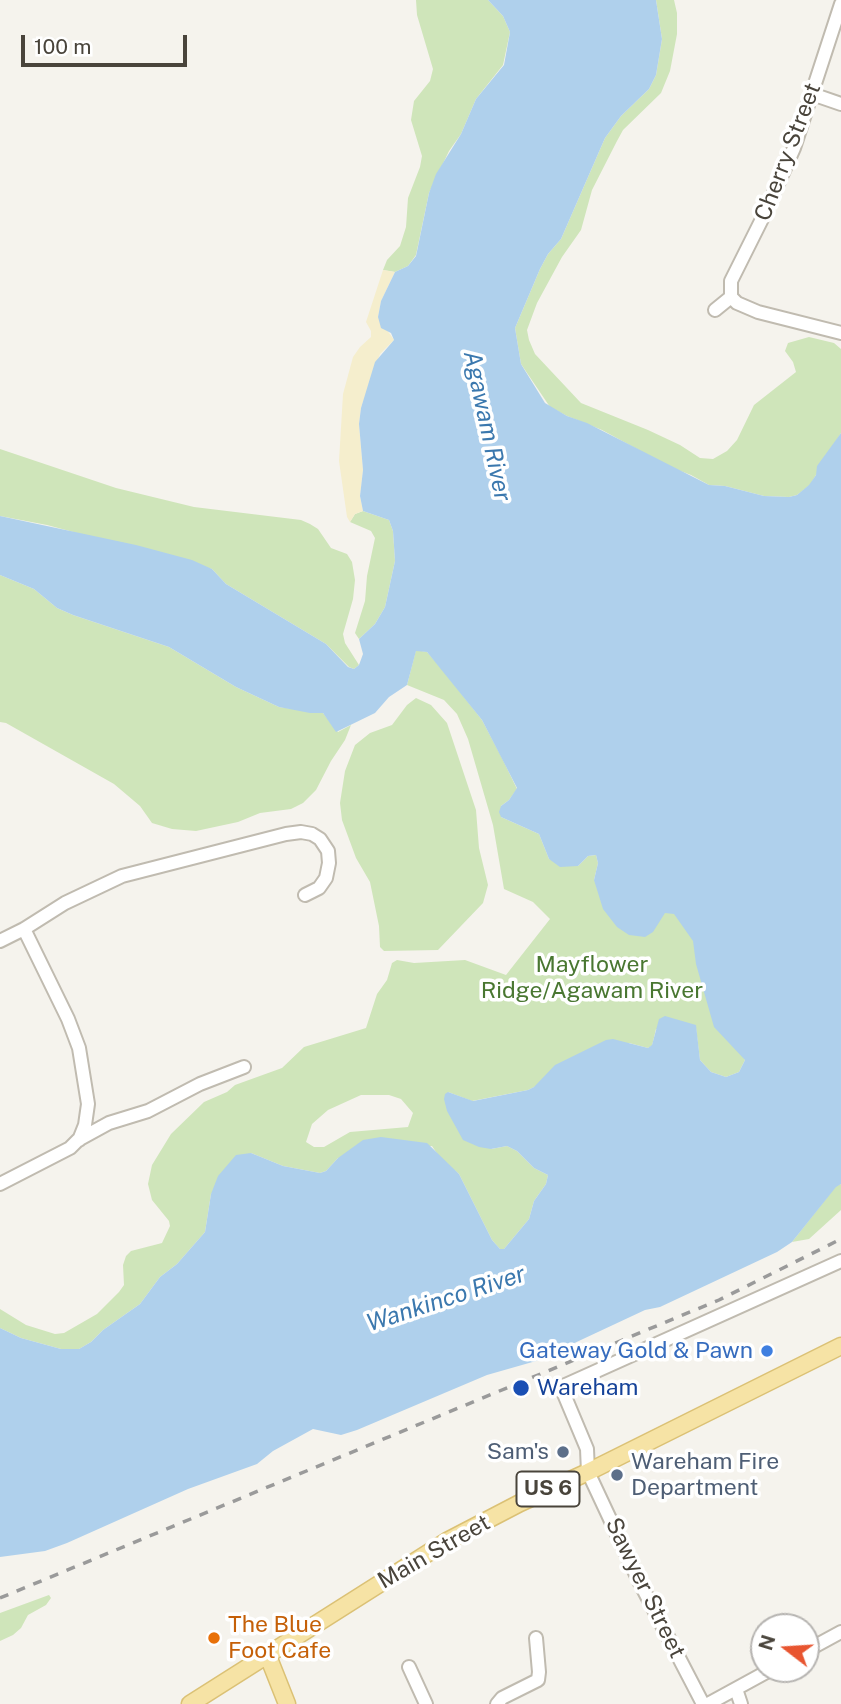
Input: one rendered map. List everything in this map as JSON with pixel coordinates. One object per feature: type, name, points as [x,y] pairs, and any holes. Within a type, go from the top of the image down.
[{"type":"main road","name":"Main Street","points":[[190,1704],[447,1541],[841,1346]]},
{"type":"main road","points":[[268,1656],[287,1704]]},
{"type":"street","name":"Cherry Street","points":[[731,297],[731,281],[783,176],[841,4]]},
{"type":"street","points":[[812,94],[841,104]]},
{"type":"street","points":[[715,310],[731,297],[737,303],[758,312],[841,333]]},
{"type":"street","points":[[0,941],[65,903],[122,876],[293,832],[308,832],[317,836],[326,847],[329,857],[329,869],[324,883],[305,895]]},
{"type":"street","points":[[24,929],[68,1018],[79,1048],[88,1104],[85,1125],[78,1140]]},
{"type":"street","points":[[0,1184],[70,1148],[78,1140],[109,1123],[148,1111],[200,1084],[244,1067]]},
{"type":"street","name":"Sawyer Street","points":[[706,1704],[639,1581],[588,1472],[587,1449],[561,1387],[841,1261]]},
{"type":"street","points":[[820,1643],[841,1632]]},
{"type":"street","points":[[498,1704],[502,1698],[538,1680],[536,1638]]},
{"type":"street","points":[[409,1667],[426,1704]]},
{"type":"street","points":[[706,1704],[750,1681]]},
{"type":"street","points":[[736,1689],[741,1704]]},
{"type":"green space","points":[[416,0],[488,0],[503,16],[510,32],[503,65],[476,99],[461,134],[449,151],[429,193],[416,255],[408,266],[395,272],[383,270],[387,260],[400,246],[406,227],[408,198],[422,156],[411,120],[414,101],[430,81],[433,69],[417,15]]},
{"type":"green space","points":[[656,0],[674,0],[677,13],[677,34],[670,71],[661,93],[623,130],[617,141],[592,190],[581,230],[562,257],[537,303],[527,330],[529,340],[535,354],[581,403],[648,430],[700,458],[713,459],[727,451],[737,440],[754,405],[796,372],[785,351],[788,343],[809,337],[834,343],[841,349],[841,433],[810,485],[797,495],[764,496],[725,486],[709,485],[670,467],[602,430],[550,407],[521,364],[515,328],[540,269],[561,239],[605,138],[621,116],[649,89],[656,75],[662,39]]},
{"type":"green space","points":[[0,449],[116,488],[194,507],[301,520],[310,524],[318,529],[331,548],[347,554],[352,562],[355,580],[353,599],[343,634],[345,643],[359,665],[354,669],[349,667],[326,644],[226,584],[212,569],[47,525],[0,516]]},
{"type":"green space","points":[[363,511],[389,520],[393,531],[395,561],[385,607],[375,624],[359,639],[355,633],[365,601],[375,538],[371,531],[350,522],[355,514]]},
{"type":"green space","points":[[0,575],[34,589],[57,608],[73,615],[169,647],[236,687],[279,707],[323,713],[338,732],[351,725],[345,740],[316,790],[303,803],[291,809],[260,813],[238,822],[196,831],[172,829],[152,823],[140,806],[114,784],[0,722]]},
{"type":"green space","name":"Mayflower Ridge/Agawam River","points":[[416,650],[427,652],[482,720],[517,789],[501,806],[501,817],[539,834],[549,859],[578,866],[588,856],[596,855],[598,863],[594,880],[682,899],[745,1060],[739,1072],[726,1077],[711,1072],[700,1060],[696,1028],[656,1029],[652,1046],[648,1048],[629,1043],[528,1090],[472,1101],[448,1092],[491,1149],[507,1146],[517,1151],[534,1168],[548,1175],[546,1184],[534,1201],[529,1219],[504,1249],[500,1249],[492,1240],[459,1174],[440,1158],[432,1146],[338,1158],[326,1171],[320,1173],[283,1166],[251,1153],[211,1194],[205,1232],[177,1264],[160,1277],[140,1304],[103,1330],[91,1342],[79,1349],[61,1349],[21,1338],[0,1328],[0,1309],[26,1325],[55,1334],[64,1333],[97,1314],[119,1292],[124,1285],[123,1265],[126,1256],[131,1251],[162,1243],[170,1226],[152,1200],[148,1184],[152,1165],[171,1134],[204,1102],[227,1092],[235,1085],[282,1068],[304,1047],[366,1028],[377,994],[387,980],[392,963],[397,960],[414,963],[465,960],[506,975],[550,919],[533,902],[504,889],[493,825],[468,739],[457,714],[444,700],[407,685]],"holes":[[[361,1095],[389,1095],[401,1099],[413,1113],[408,1127],[350,1132],[324,1147],[314,1147],[306,1142],[312,1124],[328,1110]]]},
{"type":"green space","points":[[416,698],[431,705],[447,723],[476,810],[479,848],[488,885],[483,903],[438,950],[384,951],[380,947],[379,926],[370,882],[356,858],[342,820],[340,803],[345,771],[355,745],[370,733],[392,725]]},
{"type":"green space","points":[[841,1184],[841,1210],[809,1239],[792,1242],[836,1186]]},
{"type":"green space","points":[[49,1595],[51,1598],[46,1605],[28,1615],[21,1628],[13,1635],[0,1641],[0,1613]]},
{"type":"sand","points":[[383,270],[395,272],[381,301],[378,317],[394,340],[380,354],[361,408],[359,424],[363,470],[360,496],[363,511],[355,514],[350,522],[339,461],[343,394],[353,357],[371,337],[366,322]]},
{"type":"water","points":[[488,0],[656,0],[662,39],[656,75],[649,89],[621,116],[605,138],[561,239],[540,269],[515,328],[521,364],[545,403],[709,485],[725,486],[764,496],[797,495],[809,485],[816,475],[817,466],[841,433],[841,1184],[792,1242],[777,1252],[660,1307],[645,1310],[536,1361],[487,1375],[357,1430],[341,1435],[313,1429],[273,1451],[257,1464],[188,1489],[67,1543],[45,1551],[0,1557],[0,1328],[21,1338],[61,1349],[79,1349],[91,1342],[103,1330],[140,1304],[160,1277],[177,1264],[205,1232],[211,1194],[218,1176],[236,1155],[251,1153],[283,1166],[320,1173],[363,1140],[381,1137],[427,1143],[459,1174],[492,1240],[500,1249],[504,1249],[529,1219],[534,1201],[546,1184],[548,1175],[534,1168],[517,1151],[507,1146],[491,1149],[463,1140],[447,1111],[445,1094],[448,1092],[473,1101],[528,1090],[555,1065],[606,1040],[613,1039],[648,1048],[652,1045],[659,1019],[665,1016],[696,1025],[700,1060],[711,1072],[726,1077],[739,1072],[745,1060],[714,1027],[696,964],[693,941],[674,914],[665,913],[653,932],[645,937],[629,935],[617,927],[603,909],[594,880],[598,863],[596,855],[588,856],[578,866],[560,867],[549,859],[539,834],[501,817],[501,806],[517,788],[482,720],[427,652],[416,651],[407,685],[389,697],[375,713],[336,732],[323,713],[279,707],[236,687],[169,647],[73,615],[57,608],[34,589],[0,575],[0,516],[136,545],[192,560],[212,569],[226,584],[326,644],[348,667],[354,669],[359,665],[363,654],[359,639],[375,624],[385,607],[395,561],[393,531],[389,520],[363,511],[360,496],[363,470],[359,424],[361,408],[375,362],[394,340],[391,333],[381,328],[378,317],[381,301],[395,272],[408,266],[416,256],[429,193],[436,174],[461,134],[476,99],[504,65],[510,32],[503,16]]},
{"type":"railway","points":[[0,1598],[719,1300],[841,1239]]},
{"type":"place","name":"Gateway Gold & Pawn","points":[[767,1351]]},
{"type":"place","name":"Wareham","points":[[521,1388]]},
{"type":"place","name":"Sam's","points":[[563,1452]]},
{"type":"place","name":"Wareham Fire Department","points":[[617,1475]]},
{"type":"place","name":"The Blue Foot Cafe","points":[[214,1638]]},
{"type":"water label","name":"Agawam River","points":[[487,426]]},
{"type":"water label","name":"Wankinco River","points":[[446,1299]]}]
